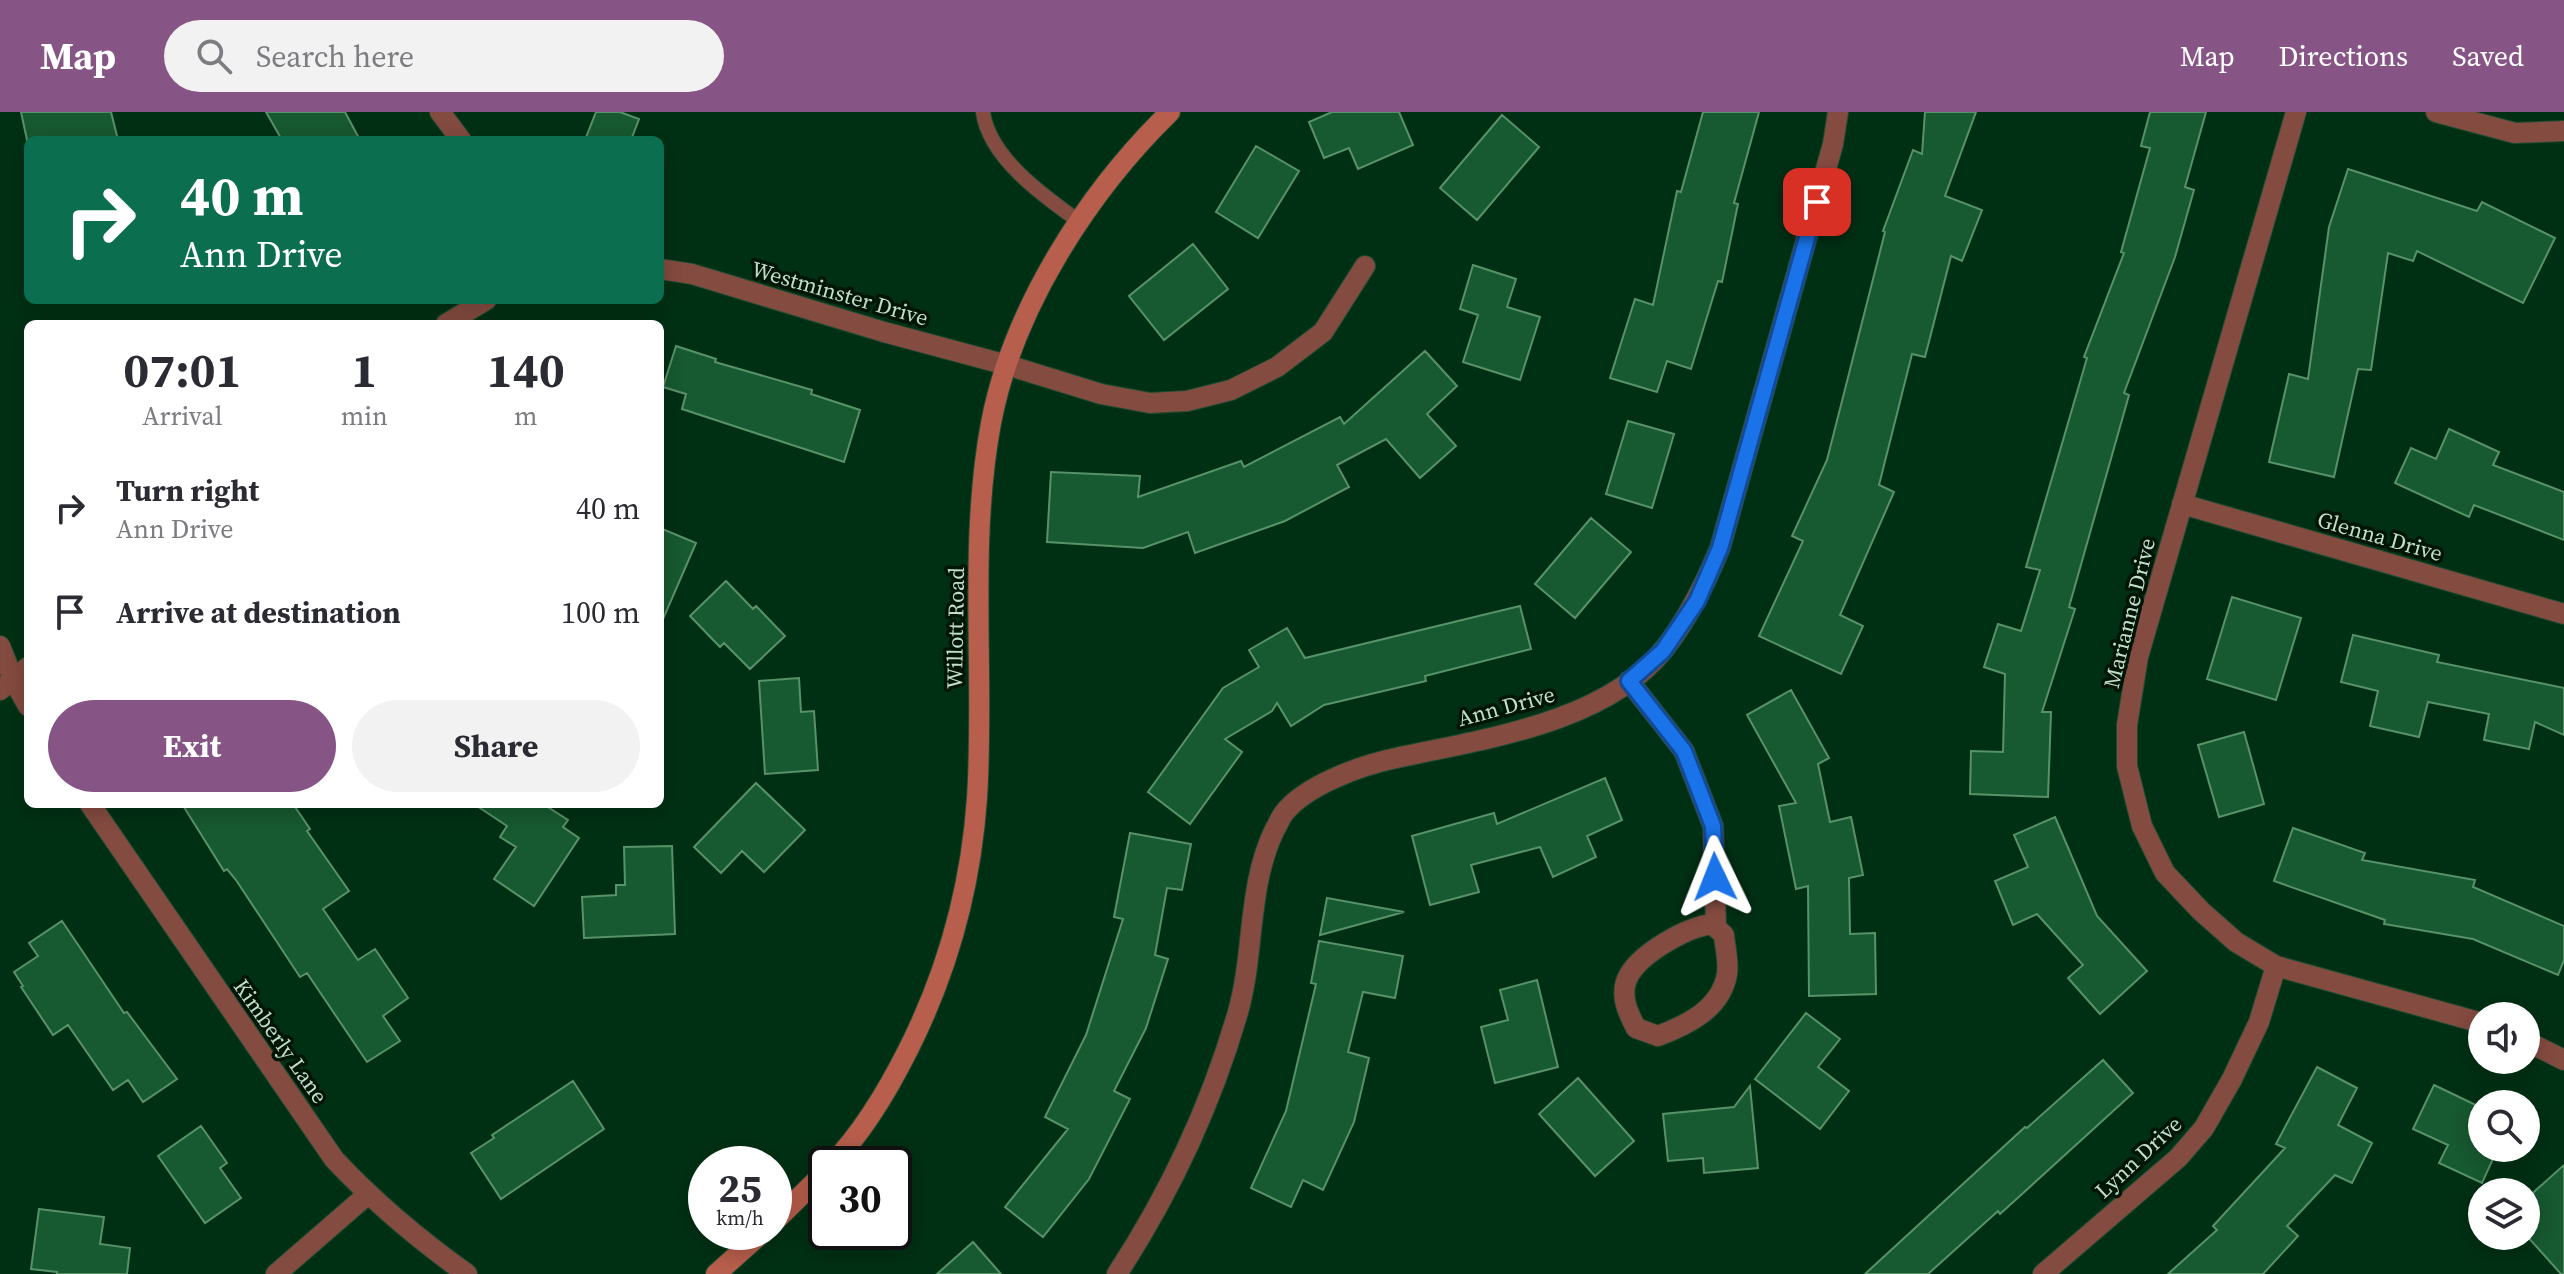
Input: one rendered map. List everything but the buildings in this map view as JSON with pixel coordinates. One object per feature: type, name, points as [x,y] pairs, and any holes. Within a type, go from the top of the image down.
[{"type":"main road","name":"Willott Road","points":[[845,1146],[898,1070],[922,1022],[952,942],[965,890],[977,797],[981,531],[985,476],[991,422],[1007,365],[1053,263],[1120,167],[1170,112]]},
{"type":"main road","points":[[792,1204],[808,1189]]},
{"type":"main road","points":[[716,1274],[743,1250]]},
{"type":"street","points":[[440,112],[458,136]]},
{"type":"street","name":"Ann Drive","points":[[1117,1274],[1149,1226],[1202,1118],[1239,1009],[1263,854],[1284,813],[1318,786],[1365,765],[1530,729],[1584,708],[1629,681],[1663,651],[1697,601],[1720,548],[1829,159],[1838,112]]},
{"type":"street","name":"Marianne Drive","points":[[2296,112],[2138,657],[2127,725],[2127,766],[2142,826],[2165,873],[2236,942],[2276,966],[2468,1019]]},
{"type":"street","points":[[2436,112],[2515,133],[2564,131]]},
{"type":"street","name":"Westminster Drive","points":[[664,270],[692,274],[1101,394],[1150,403],[1187,401],[1231,390],[1277,367],[1323,332],[1365,266]]},
{"type":"street","points":[[452,320],[477,304]]},
{"type":"street","name":"Glenna Drive","points":[[2182,504],[2564,614]]},
{"type":"street","points":[[0,646],[24,698]]},
{"type":"street","points":[[1629,681],[1684,751],[1713,826],[1716,927],[1724,935],[1727,975],[1714,1003],[1689,1024],[1658,1036],[1636,1028],[1625,1006],[1627,979],[1644,958],[1684,931],[1712,924],[1716,927]]},
{"type":"street","name":"Kimberly Lane","points":[[93,808],[334,1159],[367,1195],[419,1240],[467,1274]]},
{"type":"street","name":"Lynn Drive","points":[[2043,1274],[2178,1158],[2204,1128],[2259,1022],[2276,966]]},
{"type":"street","points":[[2540,1048],[2564,1060]]},
{"type":"street","points":[[276,1274],[367,1195]]},
{"type":"lane","points":[[983,112],[999,148],[1018,173],[1038,192],[1080,222]]},
{"type":"route","points":[[1715,877],[1713,826],[1684,751],[1629,681],[1663,651],[1697,601],[1720,548],[1817,202]]}]
